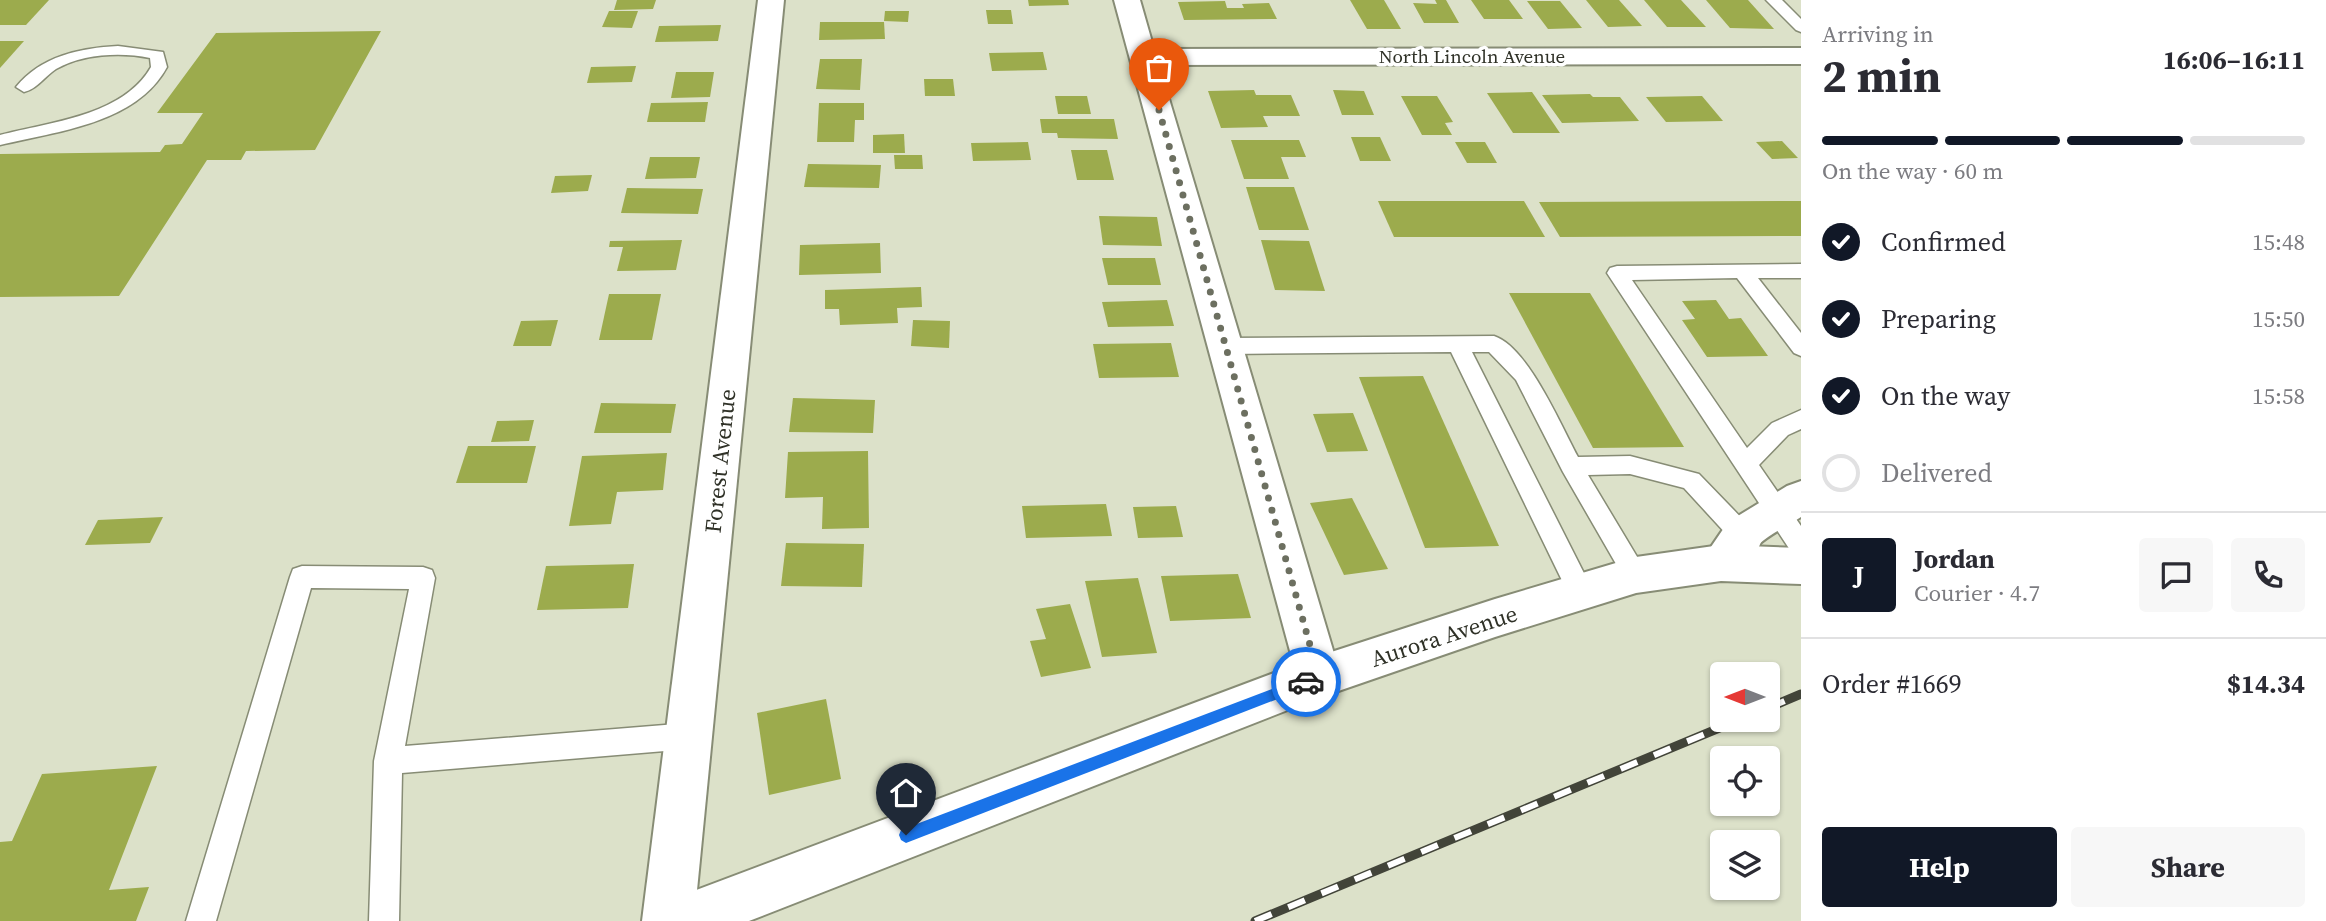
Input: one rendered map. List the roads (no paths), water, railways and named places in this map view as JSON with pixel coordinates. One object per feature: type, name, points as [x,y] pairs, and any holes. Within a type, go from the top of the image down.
[{"type":"street","name":"Forest Avenue","points":[[668,921],[771,0]]},
{"type":"street","points":[[1127,0],[1319,677]]},
{"type":"street","name":"North Lincoln Avenue","points":[[1144,57],[1801,57]]},
{"type":"street","name":"Aurora Avenue","points":[[683,921],[1319,677],[1636,575],[1766,555],[1788,505]]},
{"type":"lane","points":[[1773,0],[1801,27]]},
{"type":"lane","points":[[0,140],[80,119],[125,102],[145,89],[159,67],[157,55],[139,49],[93,52],[51,65],[24,87]]},
{"type":"lane","points":[[1742,271],[1801,348]]},
{"type":"lane","points":[[1617,273],[1801,271]]},
{"type":"lane","points":[[1617,273],[1745,465],[1788,505]]},
{"type":"lane","points":[[1458,344],[1581,593]]},
{"type":"lane","points":[[1227,346],[1493,344],[1524,375],[1571,466],[1636,575]]},
{"type":"lane","points":[[1745,465],[1780,429],[1801,419]]},
{"type":"lane","points":[[1571,466],[1630,465],[1691,481],[1766,555]]},
{"type":"lane","points":[[201,921],[302,577],[423,578],[388,761],[384,921]]},
{"type":"lane","points":[[388,761],[689,736]]},
{"type":"railway","points":[[1780,703],[1801,694]]},
{"type":"railway","points":[[1255,921],[1710,732]]}]
